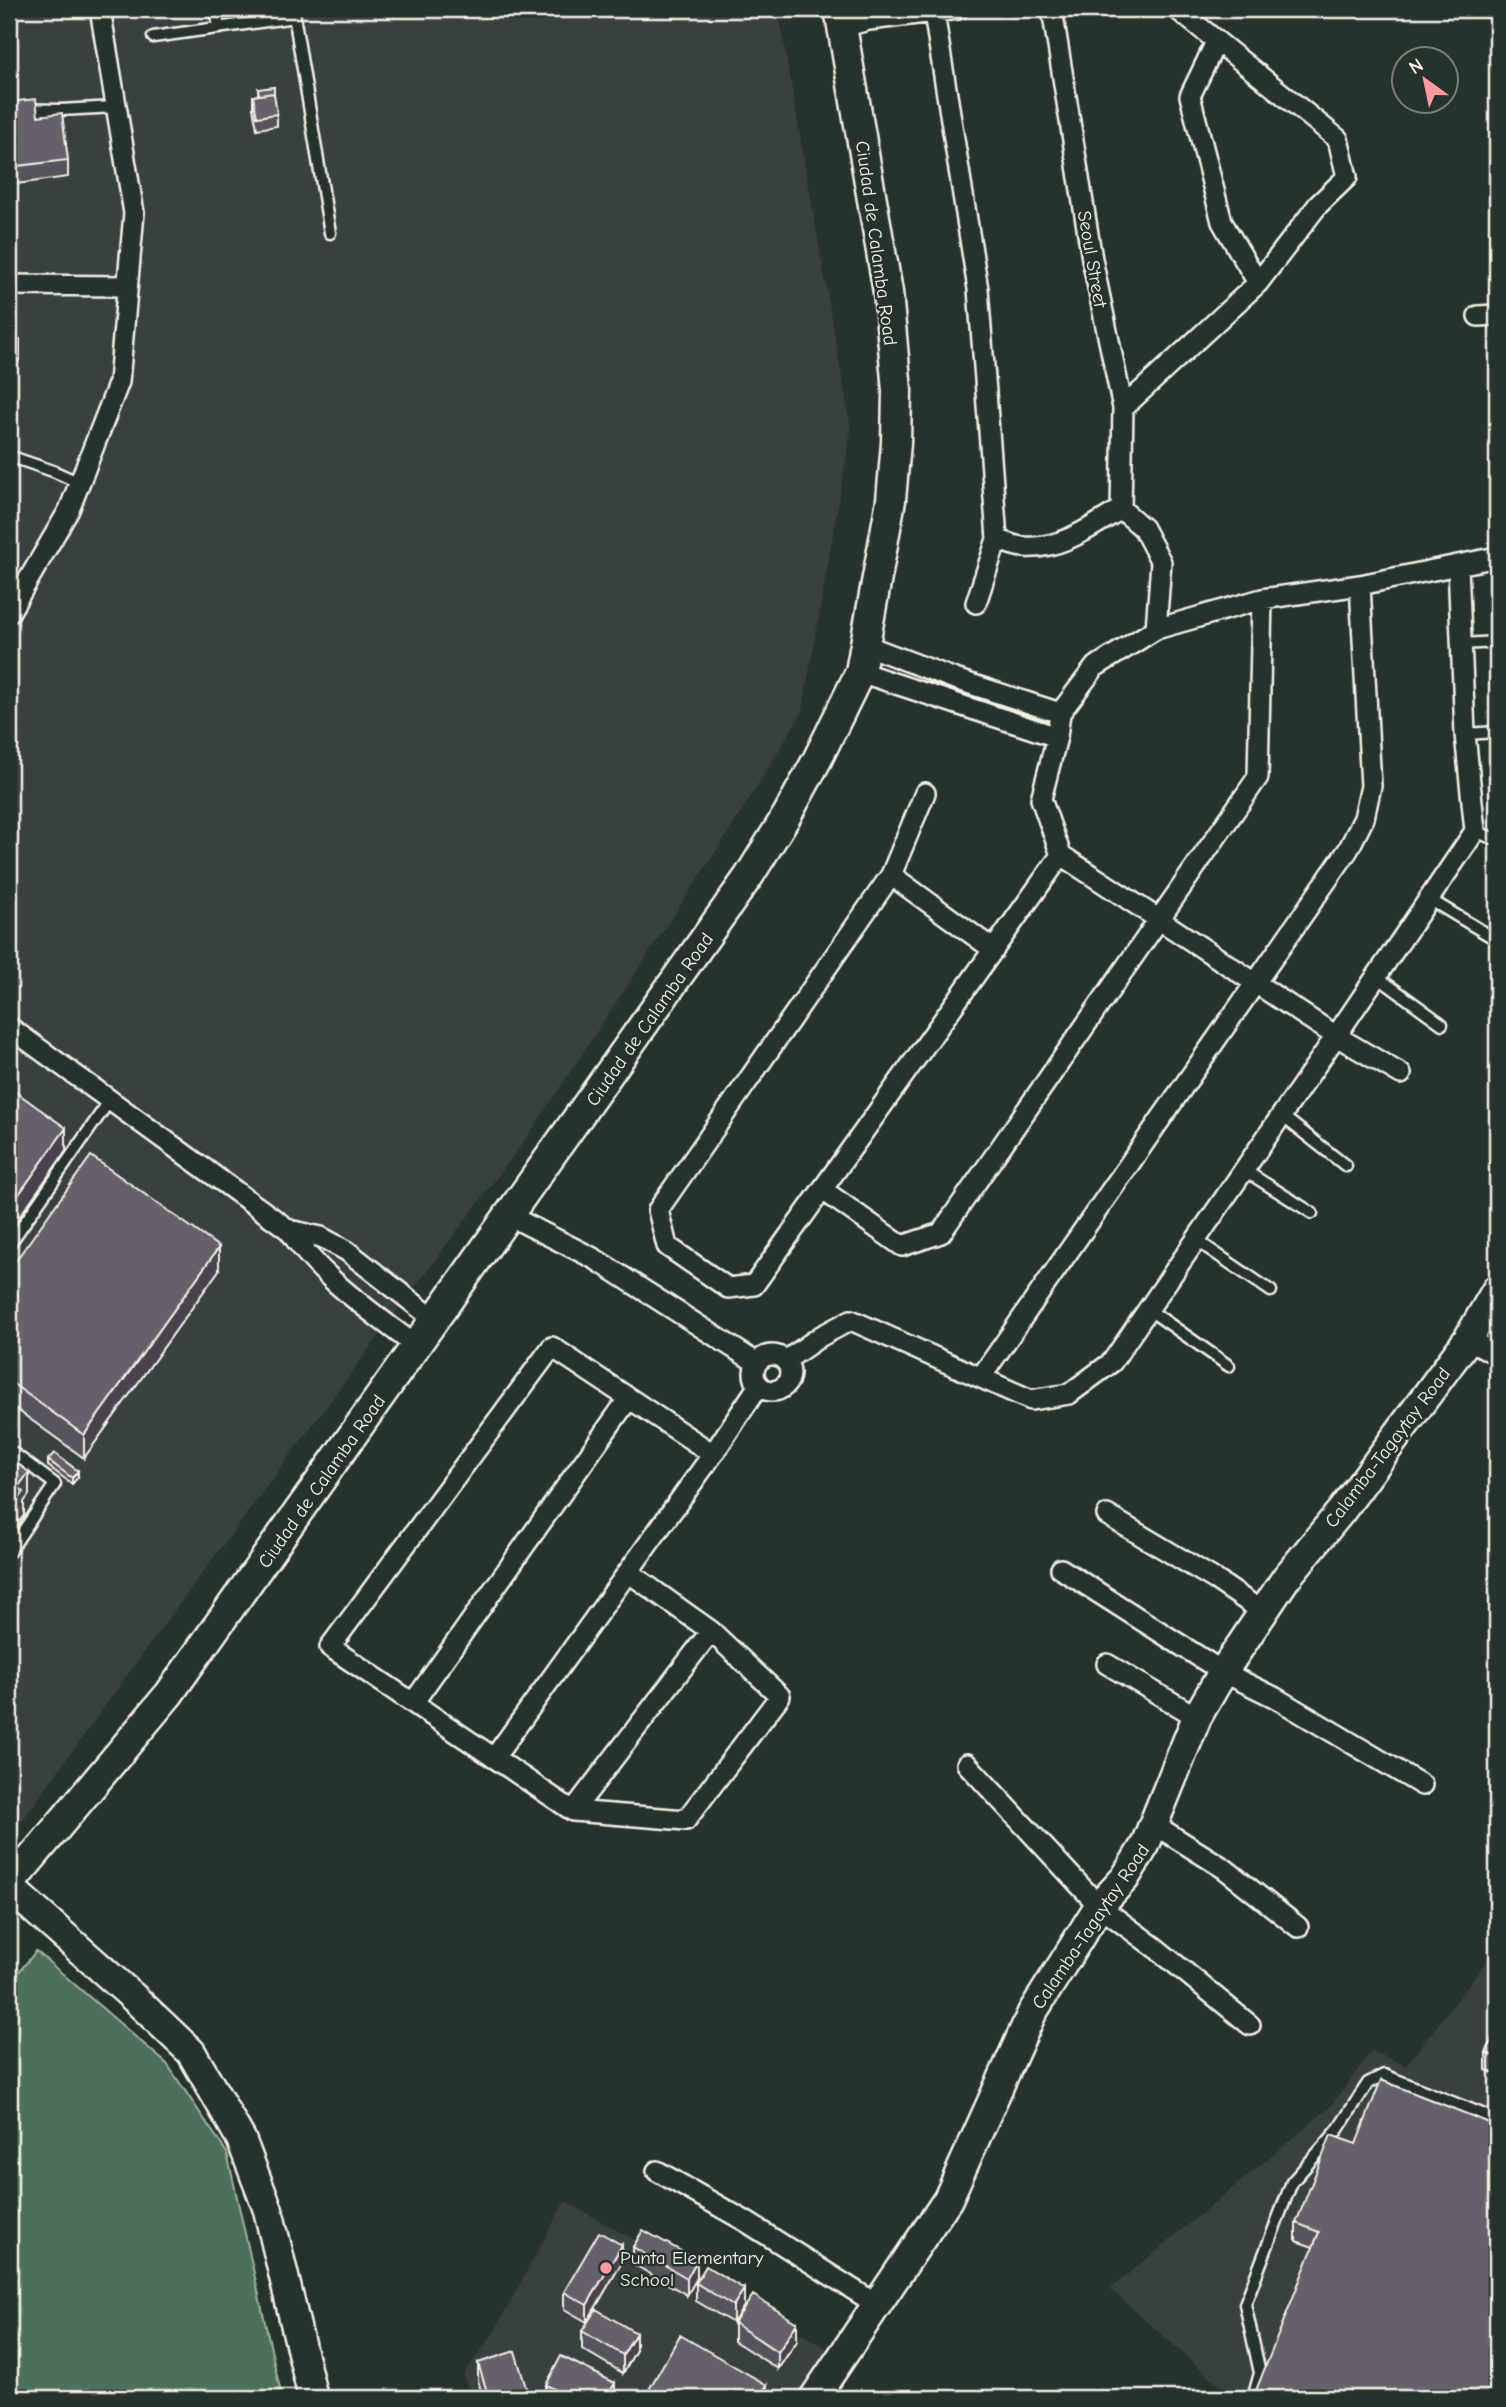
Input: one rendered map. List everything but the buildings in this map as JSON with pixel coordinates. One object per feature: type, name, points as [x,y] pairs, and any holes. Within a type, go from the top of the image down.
[{"type":"main road","name":"Ciudad de Calamba Road","points":[[9,1886],[169,1694],[749,876],[805,782],[862,658],[891,500],[897,391],[888,292],[841,18]]},
{"type":"main road","name":"Calamba-Tagaytay Road","points":[[814,2398],[948,2199],[1031,2013],[1099,1906],[1125,1878],[1155,1825],[1197,1717],[1223,1672],[1286,1578],[1342,1510],[1468,1339],[1497,1289]]},
{"type":"main road","points":[[9,1886],[191,2052],[240,2139],[268,2210],[313,2398]]},
{"type":"street","points":[[9,613],[69,510],[119,382],[134,212],[100,9]]},
{"type":"street","points":[[841,18],[869,20],[958,9]]},
{"type":"street","name":"Seoul Street","points":[[1052,9],[1092,259],[1123,408],[1121,509]]},
{"type":"street","points":[[1123,408],[1258,283],[1318,205],[1347,177],[1338,139],[1177,9]]},
{"type":"street","points":[[934,13],[978,289],[997,539],[976,603]]},
{"type":"street","points":[[1216,42],[1189,96],[1222,222],[1258,283]]},
{"type":"street","points":[[9,285],[127,286]]},
{"type":"street","points":[[997,539],[1022,547],[1050,546],[1077,535],[1121,509],[1143,528],[1161,562],[1156,629]]},
{"type":"street","points":[[1401,1074],[1336,1036],[1061,855],[1041,799],[1057,737],[1060,713],[1095,667],[1156,629],[1262,599],[1360,586],[1497,556]]},
{"type":"street","points":[[785,1361],[821,1336],[851,1320],[1031,1400],[1069,1395],[1112,1362],[1475,831],[1465,734],[1458,565]]},
{"type":"street","points":[[981,1377],[1349,850],[1364,818],[1371,786],[1360,586]]},
{"type":"street","points":[[823,1190],[902,1246],[941,1233],[1258,777],[1262,599]]},
{"type":"street","points":[[862,658],[955,679],[1060,713]]},
{"type":"street","points":[[862,658],[1057,737]]},
{"type":"street","points":[[925,793],[891,876],[658,1210],[667,1246],[728,1288],[754,1285],[1061,855]]},
{"type":"street","points":[[891,876],[994,950]]},
{"type":"street","points":[[9,1027],[289,1230],[305,1254],[334,1282],[416,1347]]},
{"type":"street","points":[[510,1216],[595,1259],[757,1363]]},
{"type":"street","points":[[289,1230],[321,1237],[347,1251],[435,1320]]},
{"type":"street","points":[[1468,1339],[1497,1355]]},
{"type":"street","points":[[628,1572],[711,1631],[780,1696],[685,1820],[573,1811],[330,1647],[552,1347],[713,1454]]},
{"type":"street","points":[[770,1356],[785,1361],[789,1376],[781,1388],[773,1391],[759,1385],[754,1371],[762,1358],[770,1356]]},
{"type":"street","points":[[494,1758],[713,1454],[759,1385]]},
{"type":"street","points":[[413,1703],[629,1398]]},
{"type":"street","points":[[1107,1515],[1205,1573],[1263,1612]]},
{"type":"street","points":[[1061,1569],[1223,1672],[1274,1697],[1422,1785]]},
{"type":"street","points":[[573,1811],[711,1631]]},
{"type":"street","points":[[1107,1664],[1197,1717]]},
{"type":"street","points":[[967,1764],[1099,1906],[1157,1949],[1250,2025]]},
{"type":"street","points":[[1155,1825],[1225,1869],[1298,1927]]},
{"type":"street","points":[[657,2171],[745,2221],[876,2304]]},
{"type":"lane","points":[[216,9],[219,28]]},
{"type":"lane","points":[[153,37],[219,28],[294,13],[330,233]]},
{"type":"lane","points":[[9,109],[116,107]]},
{"type":"lane","points":[[9,456],[80,483]]},
{"type":"lane","points":[[1462,644],[1497,642]]},
{"type":"lane","points":[[1465,734],[1497,732]]},
{"type":"lane","points":[[1475,831],[1497,840]]},
{"type":"lane","points":[[1429,898],[1497,940]]},
{"type":"lane","points":[[1376,976],[1442,1024]]},
{"type":"lane","points":[[9,1245],[110,1100]]},
{"type":"lane","points":[[1281,1115],[1346,1166]]},
{"type":"lane","points":[[1244,1170],[1312,1213]]},
{"type":"lane","points":[[1196,1240],[1271,1291]]},
{"type":"lane","points":[[1148,1309],[1229,1366]]},
{"type":"lane","points":[[9,1450],[55,1484],[9,1552]]},
{"type":"lane","points":[[1253,2398],[1261,2373],[1245,2304],[1292,2182],[1337,2131],[1368,2083],[1384,2076],[1497,2120]]},
{"type":"shaded area","points":[[9,9],[778,9],[851,430],[802,713],[732,827],[530,1133],[154,1638],[9,1839]]},
{"type":"shaded area","points":[[1497,1948],[1497,2398],[1222,2398],[1226,2391],[1110,2289],[1328,2109],[1372,2051],[1406,2066]]},
{"type":"shaded area","name":"Punta Elementary School","points":[[565,2201],[828,2349],[803,2398],[472,2398],[463,2375],[493,2334]]},
{"type":"green space","points":[[36,1951],[167,2064],[227,2153],[282,2398],[9,2398],[9,1984]]},
{"type":"place","name":"Punta Elementary School","points":[[606,2268]]}]
